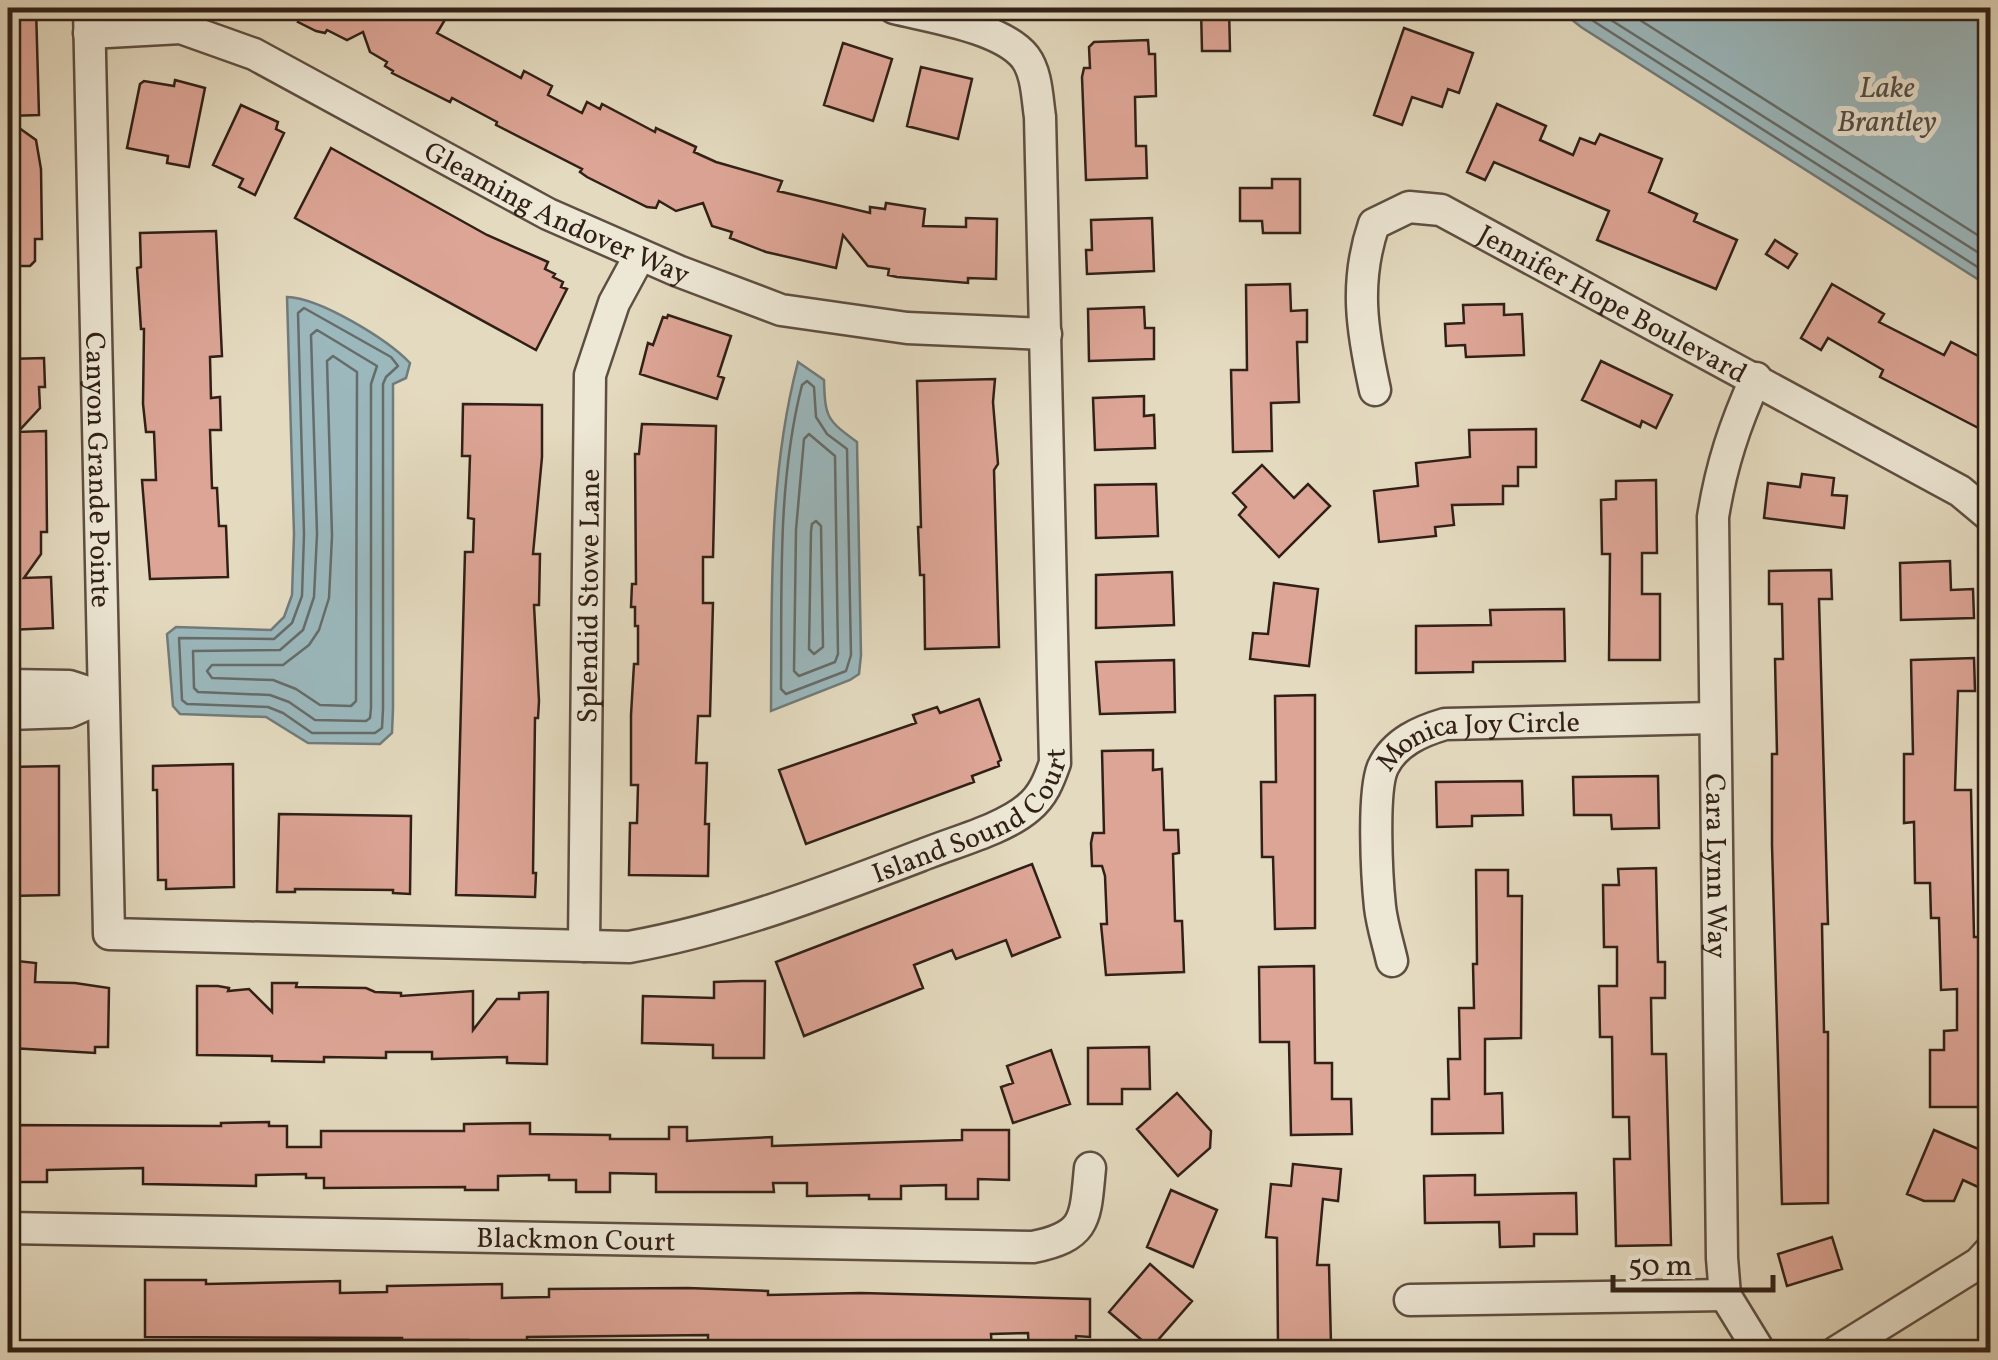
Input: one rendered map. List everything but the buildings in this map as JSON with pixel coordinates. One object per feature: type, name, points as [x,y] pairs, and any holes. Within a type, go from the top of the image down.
[{"type":"street","name":"Island Sound Court","points":[[109,934],[629,947],[691,936],[794,904],[977,834],[1026,810],[1047,786],[1055,763],[1056,726],[1040,117],[1033,73],[1024,55],[987,32],[894,8]]},
{"type":"street","name":"Gleaming Andover Way","points":[[89,20],[181,28],[254,54],[548,214],[781,310],[908,328],[1046,334]]},
{"type":"street","name":"Canyon Grande Pointe","points":[[89,20],[109,934]]},
{"type":"street","name":"Jennifer Hope Boulevard","points":[[1375,390],[1362,331],[1362,257],[1374,224],[1409,206],[1441,210],[1960,490],[1990,516]]},
{"type":"street","name":"Splendid Stowe Lane","points":[[584,946],[590,375],[614,303],[640,255]]},
{"type":"street","name":"Cara Lynn Way","points":[[1756,378],[1732,431],[1720,470],[1713,517],[1722,1258],[1726,1295],[1760,1352]]},
{"type":"street","points":[[8,685],[68,686],[104,697]]},
{"type":"street","points":[[8,714],[69,712],[104,697]]},
{"type":"street","name":"Monica Joy Circle","points":[[1392,960],[1380,908],[1377,794],[1382,768],[1396,749],[1420,731],[1445,724],[1714,718]]},
{"type":"street","name":"Blackmon Court","points":[[8,1228],[1034,1248],[1056,1243],[1074,1233],[1086,1218],[1090,1168]]},
{"type":"street","points":[[1836,1352],[1978,1263],[1990,1251]]},
{"type":"street","points":[[1410,1300],[1726,1295]]},
{"type":"water","name":"Lake Brantley","points":[[1557,8],[1990,8],[1990,287],[1581,27]]},
{"type":"water","points":[[287,297],[317,304],[352,321],[410,363],[406,378],[393,384],[393,709],[392,733],[380,744],[308,743],[266,717],[180,714],[173,706],[167,634],[176,627],[271,630],[284,617],[292,595],[294,534]]},
{"type":"water","points":[[798,362],[824,380],[830,417],[857,442],[861,655],[859,674],[850,680],[771,711],[777,492],[781,448]]}]
